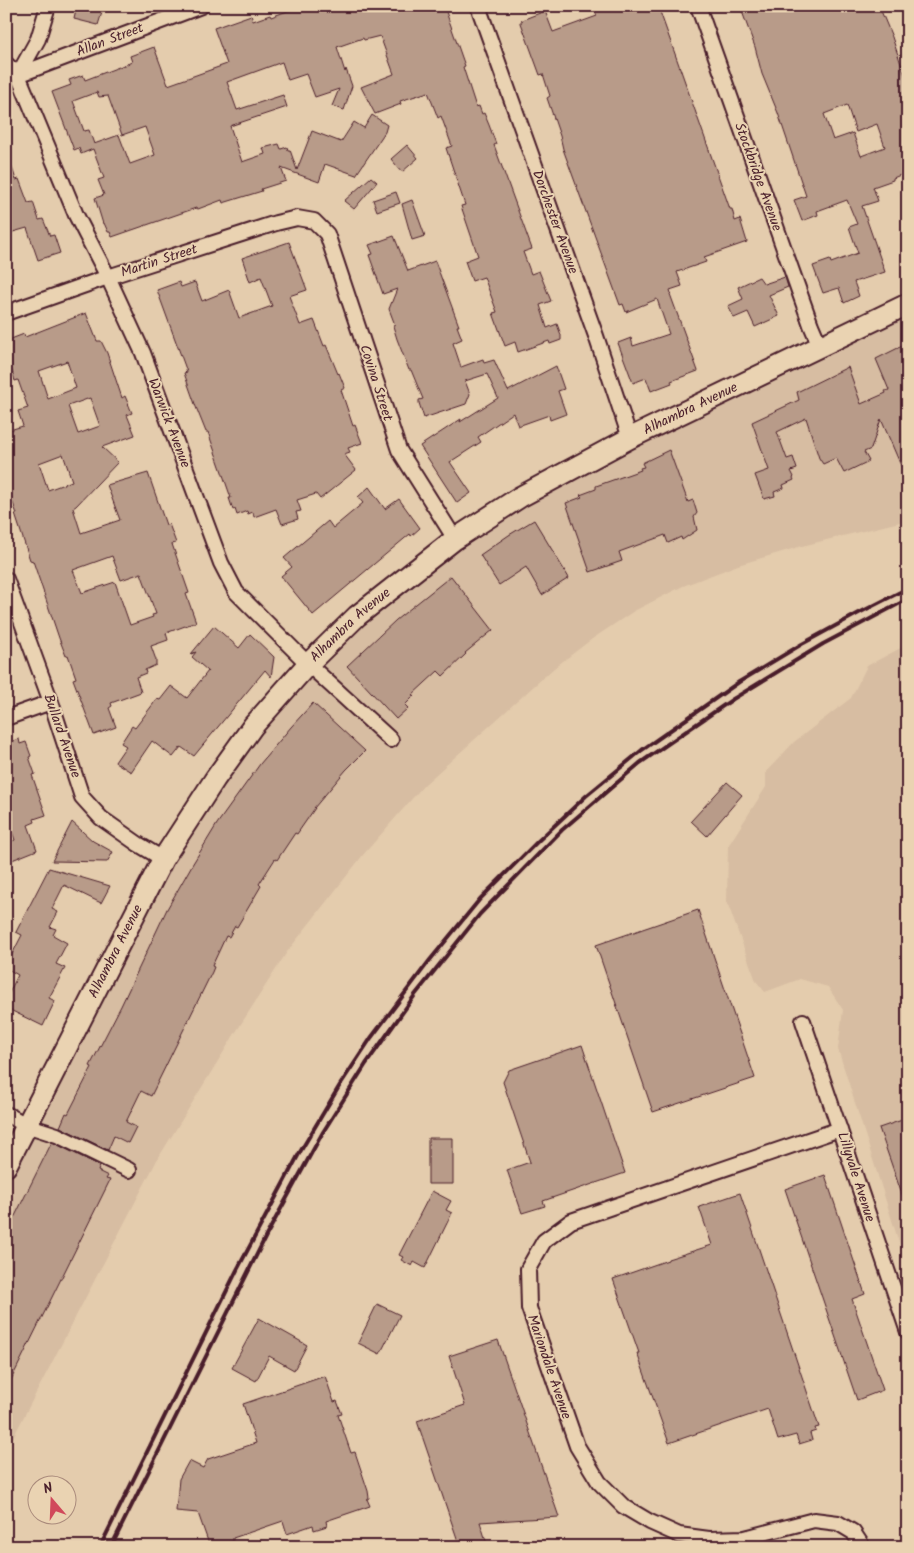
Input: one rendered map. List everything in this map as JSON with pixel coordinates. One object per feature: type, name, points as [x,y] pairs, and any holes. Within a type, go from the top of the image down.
[{"type":"main road","name":"Alhambra Avenue","points":[[6,1166],[163,859],[214,779],[253,726],[308,664],[358,616],[455,539],[520,497],[630,438],[908,304]]},
{"type":"street","points":[[18,75],[38,39],[48,6]]},
{"type":"street","name":"Allan Street","points":[[18,75],[202,6]]},
{"type":"street","name":"Dorchester Avenue","points":[[478,6],[596,336],[630,438]]},
{"type":"street","name":"Stockbridge Avenue","points":[[698,6],[810,325],[820,346]]},
{"type":"street","name":"Warwick Avenue","points":[[6,64],[18,75],[76,215],[108,277],[143,353],[225,571],[236,592],[308,664],[391,740]]},
{"type":"street","name":"Martin Street","points":[[6,313],[108,277],[276,223],[297,218],[314,221]]},
{"type":"street","name":"Covina Street","points":[[314,221],[327,234],[399,450],[455,539]]},
{"type":"street","name":"Bullard Avenue","points":[[6,579],[82,797],[101,818],[163,859]]},
{"type":"street","points":[[6,718],[50,702]]},
{"type":"street","name":"Lillyvale Avenue","points":[[803,1021],[908,1332]]},
{"type":"street","points":[[6,1114],[26,1125],[57,1135],[129,1170]]},
{"type":"street","name":"Mariondale Avenue","points":[[840,1129],[571,1221],[544,1241],[528,1269],[528,1308],[577,1446],[598,1482],[623,1506],[650,1522],[679,1535],[709,1539],[745,1538],[814,1520],[838,1523],[853,1532],[863,1547]]},
{"type":"shaded area","points":[[908,308],[908,520],[802,546],[738,565],[683,586],[634,611],[592,639],[554,668],[424,785],[363,855],[287,952],[234,1035],[157,1160],[6,1451],[6,1182],[170,859],[245,748],[347,633],[516,503]]},
{"type":"shaded area","points":[[908,644],[908,1271],[838,1049],[843,1010],[828,987],[800,979],[765,992],[756,981],[727,902],[728,846],[766,787],[766,772],[794,742],[851,698],[867,666]]},
{"type":"building","points":[[77,6],[104,6],[98,25],[74,19]]},
{"type":"building","points":[[301,6],[444,6],[465,66],[463,67],[476,107],[479,106],[489,125],[496,144],[494,145],[532,249],[523,252],[531,274],[539,271],[551,301],[540,305],[547,328],[557,324],[561,340],[550,344],[549,341],[518,352],[515,342],[505,346],[493,313],[497,312],[484,277],[472,281],[465,261],[478,256],[461,206],[465,205],[446,148],[452,146],[441,116],[438,118],[428,92],[400,101],[401,104],[375,114],[361,87],[394,74],[380,36],[364,40],[363,38],[337,47],[345,72],[346,69],[352,86],[344,110],[332,106],[339,89],[315,97],[306,74],[288,80],[282,62],[227,82],[237,110],[283,95],[287,107],[230,126],[242,162],[265,154],[263,148],[279,144],[281,149],[287,147],[290,150],[297,170],[312,131],[341,142],[354,122],[364,128],[372,115],[387,125],[385,132],[356,175],[325,164],[319,182],[281,168],[286,181],[261,189],[262,191],[223,203],[222,200],[112,237],[103,224],[95,198],[104,195],[98,180],[104,178],[93,149],[81,154],[79,148],[74,150],[52,92],[71,85],[69,80],[83,75],[85,80],[132,62],[130,56],[154,47],[168,85],[227,64],[214,28],[251,15],[253,21],[270,15],[271,17]],"holes":[[[97,92],[99,97],[108,96],[122,135],[145,127],[155,155],[130,164],[119,135],[94,144],[89,130],[84,131],[73,101]]]},
{"type":"building","points":[[593,6],[658,6],[730,209],[732,209],[735,221],[740,219],[747,242],[704,257],[706,262],[677,272],[682,286],[670,290],[670,294],[698,371],[651,391],[646,378],[633,383],[618,343],[631,338],[633,346],[669,334],[657,299],[626,312],[623,304],[620,305],[563,149],[547,98],[550,96],[543,74],[540,75],[521,23],[521,21],[527,18],[545,11],[553,32],[597,16]]},
{"type":"building","points":[[740,6],[879,6],[892,37],[908,85],[908,168],[902,171],[903,174],[893,178],[893,180],[873,187],[878,201],[862,206],[885,272],[854,282],[859,296],[844,303],[839,288],[823,293],[813,266],[830,260],[831,263],[858,253],[849,227],[857,224],[847,200],[817,211],[818,215],[802,221],[794,200],[806,196],[778,113],[762,74],[755,47]],"holes":[[[847,105],[856,132],[877,124],[885,147],[861,156],[853,133],[833,140],[824,114]]]},
{"type":"building","points":[[407,145],[418,158],[402,172],[391,159]]},
{"type":"building","points":[[6,158],[9,158],[16,180],[19,179],[28,203],[33,202],[39,220],[43,219],[50,236],[54,235],[60,253],[38,260],[27,228],[6,234]]},
{"type":"building","points":[[371,177],[377,182],[354,209],[344,201]]},
{"type":"building","points":[[396,192],[400,203],[377,211],[373,200]]},
{"type":"building","points":[[412,200],[425,236],[412,240],[402,204]]},
{"type":"building","points":[[394,236],[408,271],[435,261],[459,326],[457,326],[462,339],[453,343],[461,367],[483,359],[484,363],[494,360],[508,391],[556,366],[564,389],[558,391],[566,414],[550,420],[549,415],[518,426],[513,413],[478,437],[481,442],[450,462],[471,493],[457,503],[420,446],[461,419],[460,422],[498,398],[487,374],[465,381],[470,394],[466,404],[424,418],[419,403],[419,400],[423,399],[397,339],[393,326],[395,325],[389,309],[397,289],[383,294],[369,255],[373,254],[369,245]]},
{"type":"building","points":[[289,242],[307,290],[289,296],[300,325],[314,320],[324,346],[326,345],[345,388],[341,390],[353,426],[355,425],[362,443],[348,448],[350,452],[344,454],[356,470],[320,499],[316,494],[297,500],[301,511],[296,512],[298,519],[282,524],[276,509],[254,517],[253,512],[248,514],[247,511],[237,515],[235,509],[233,510],[229,498],[231,498],[208,432],[206,432],[196,407],[184,373],[187,372],[157,290],[179,282],[181,287],[195,282],[202,301],[229,290],[239,318],[272,306],[261,277],[250,282],[242,258]]},
{"type":"building","points":[[759,277],[764,284],[785,277],[788,287],[769,295],[779,316],[755,327],[748,312],[734,318],[728,306],[743,299],[738,287]]},
{"type":"building","points":[[86,313],[97,341],[101,341],[107,353],[122,398],[125,396],[132,413],[127,415],[135,435],[102,447],[118,462],[73,508],[81,533],[120,520],[107,485],[148,473],[166,525],[169,524],[176,543],[172,544],[189,593],[186,594],[196,622],[166,633],[168,640],[151,646],[156,665],[145,670],[146,673],[136,677],[141,692],[111,703],[112,706],[109,708],[116,727],[94,735],[73,679],[76,678],[68,655],[66,656],[59,638],[33,561],[30,560],[6,484],[6,431],[23,426],[18,411],[28,408],[18,380],[15,381],[11,368],[6,369],[6,342],[24,334],[25,337]],"holes":[[[67,361],[76,388],[48,399],[39,371]],[[90,398],[100,426],[78,434],[68,406]],[[63,454],[72,481],[48,490],[39,463]],[[112,556],[121,580],[141,573],[156,614],[152,615],[153,617],[130,625],[115,582],[82,593],[73,570]]]},
{"type":"building","points":[[908,343],[908,482],[881,419],[871,449],[864,452],[869,461],[844,473],[836,458],[823,464],[819,458],[806,418],[777,432],[787,459],[793,457],[797,469],[791,471],[794,480],[783,485],[784,488],[774,492],[775,496],[764,499],[755,475],[769,470],[752,422],[799,400],[797,392],[848,367],[861,404],[886,393],[885,391],[889,390],[876,359]]},
{"type":"building","points":[[669,450],[688,502],[693,500],[697,513],[694,517],[697,530],[682,540],[681,537],[668,543],[665,535],[619,552],[622,561],[590,572],[566,503],[582,497],[580,495],[596,489],[596,486],[641,470],[640,468],[644,467],[642,463]]},
{"type":"building","points":[[369,487],[385,509],[399,499],[420,528],[411,536],[410,534],[313,615],[281,576],[292,567],[284,558],[328,521],[333,528],[363,503],[358,497]]},
{"type":"building","points":[[534,520],[569,578],[542,595],[526,567],[499,585],[480,555]]},
{"type":"building","points":[[451,576],[493,630],[465,653],[443,676],[438,671],[412,695],[414,696],[405,705],[408,708],[396,719],[347,666],[396,620]]},
{"type":"building","points":[[214,626],[239,648],[250,634],[274,657],[271,677],[265,670],[194,756],[181,747],[173,757],[152,741],[131,772],[115,762],[126,746],[121,743],[132,726],[135,728],[157,699],[160,700],[171,686],[187,698],[208,671],[192,657],[196,652],[191,654]]},
{"type":"building","points":[[313,703],[365,751],[314,808],[297,834],[295,833],[277,860],[275,859],[259,884],[261,886],[237,927],[235,926],[229,937],[226,936],[212,966],[214,967],[212,972],[151,1096],[141,1091],[126,1122],[136,1127],[128,1143],[114,1136],[108,1150],[60,1127],[92,1067],[90,1066],[167,909],[192,865],[217,824],[260,764]]},
{"type":"building","points":[[19,739],[20,744],[26,742],[31,756],[29,757],[35,774],[32,775],[46,815],[34,819],[35,822],[28,825],[37,850],[12,860],[6,844],[15,840],[7,818],[10,817],[6,806],[6,743]]},
{"type":"building","points":[[727,782],[742,795],[707,836],[691,821]]},
{"type":"building","points":[[72,822],[93,841],[113,852],[107,862],[52,861]]},
{"type":"building","points":[[49,868],[110,886],[101,903],[64,885],[52,909],[58,912],[50,927],[56,929],[53,935],[67,943],[56,964],[65,968],[49,998],[55,1001],[43,1026],[6,1008],[6,999],[18,975],[6,968],[6,966],[22,935],[16,932]]},
{"type":"building","points":[[698,910],[755,1078],[653,1112],[596,945]]},
{"type":"building","points":[[582,1045],[625,1173],[543,1201],[545,1206],[522,1213],[507,1170],[530,1162],[503,1082],[509,1070]]},
{"type":"building","points":[[908,1118],[908,1206],[906,1206],[879,1128]]},
{"type":"building","points":[[428,1138],[453,1138],[453,1184],[428,1184]]},
{"type":"building","points":[[52,1142],[100,1166],[98,1171],[108,1176],[106,1179],[110,1180],[6,1390],[6,1234]]},
{"type":"building","points":[[825,1175],[865,1294],[852,1299],[883,1390],[857,1400],[785,1189]]},
{"type":"building","points":[[432,1191],[451,1201],[446,1210],[452,1213],[425,1268],[414,1262],[412,1266],[401,1260],[403,1257],[399,1255]]},
{"type":"building","points":[[740,1193],[819,1427],[815,1428],[816,1431],[810,1433],[812,1440],[799,1444],[796,1435],[778,1440],[768,1409],[669,1443],[613,1279],[712,1245],[699,1207]]},
{"type":"building","points":[[377,1304],[400,1315],[380,1354],[358,1343]]},
{"type":"building","points":[[259,1318],[307,1345],[294,1370],[269,1356],[256,1381],[232,1368]]},
{"type":"building","points":[[498,1340],[559,1517],[480,1522],[488,1547],[460,1547],[417,1421],[465,1405],[449,1356]]},
{"type":"building","points":[[325,1376],[334,1402],[337,1401],[342,1414],[338,1415],[351,1453],[355,1452],[368,1491],[369,1498],[367,1499],[370,1506],[326,1521],[327,1526],[314,1530],[313,1525],[287,1534],[283,1521],[233,1538],[233,1541],[210,1547],[198,1513],[176,1511],[179,1479],[189,1461],[203,1468],[208,1459],[256,1443],[243,1404]]},
{"type":"railway","points":[[100,1547],[237,1270],[300,1152],[371,1038],[430,960],[480,899],[586,796],[642,750],[739,682],[802,644],[908,588]]},
{"type":"railway","points":[[111,1547],[266,1236],[323,1132],[366,1064],[415,995],[480,914],[562,830],[640,763],[733,699],[823,644],[908,599]]}]
